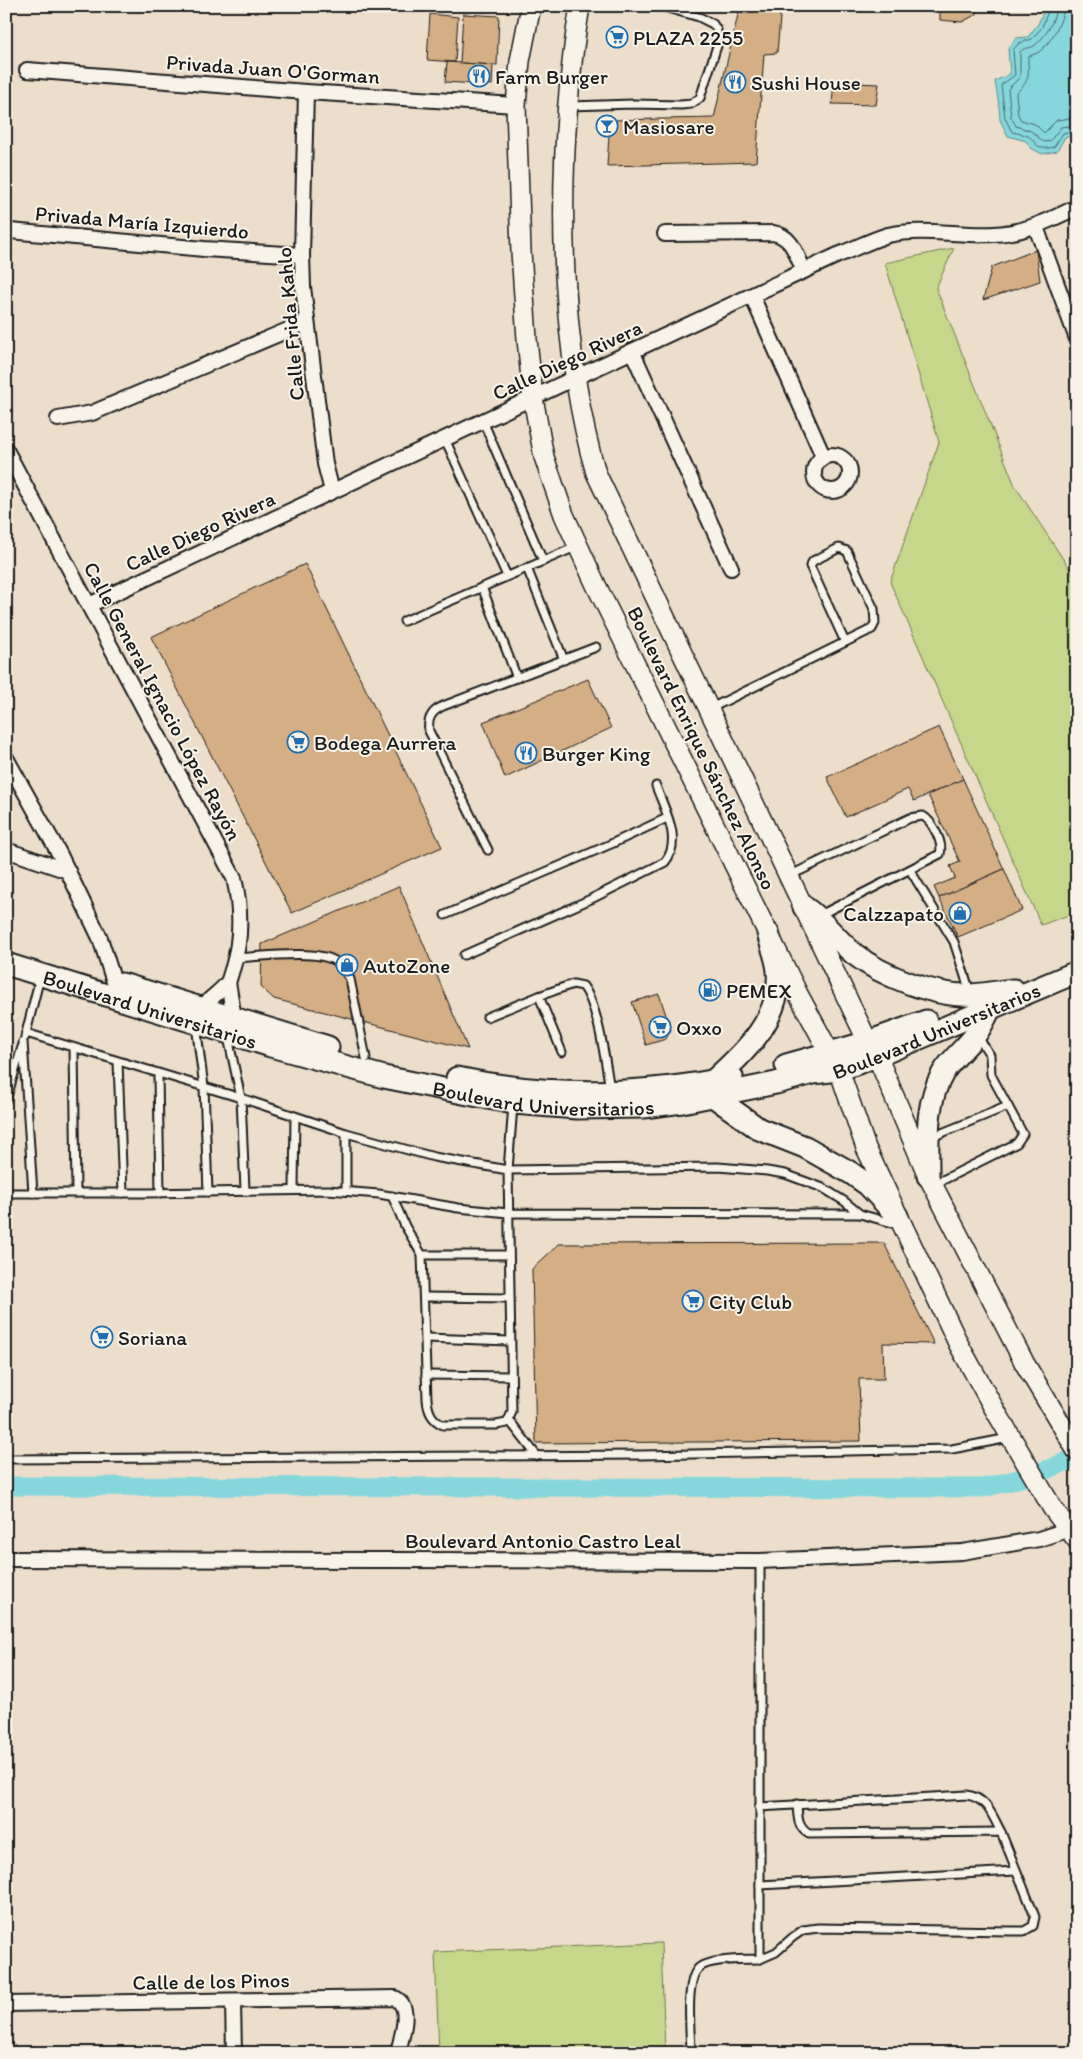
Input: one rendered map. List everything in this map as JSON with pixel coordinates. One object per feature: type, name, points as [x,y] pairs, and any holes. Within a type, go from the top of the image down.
[{"type":"main road","name":"Boulevard Enrique Sánchez Alonso","points":[[531,6],[520,61],[516,105],[520,252],[526,339],[533,398],[544,457],[564,515],[768,933],[834,1062],[866,1148],[959,1345],[990,1403],[1027,1462],[1053,1509],[1075,1532]]},
{"type":"main road","name":"Boulevard Enrique Sánchez Alonso","points":[[580,6],[570,64],[562,207],[568,315],[584,434],[596,473],[789,876],[810,911],[872,1049],[921,1142]]},
{"type":"main road","points":[[810,911],[855,954],[899,980],[939,992],[971,995],[1015,990]]},
{"type":"main road","points":[[768,933],[778,971],[771,1011],[764,1026],[744,1054],[712,1089],[759,1129],[804,1147],[851,1173],[868,1185],[899,1221]]},
{"type":"main road","name":"Boulevard Universitarios","points":[[6,949],[114,982],[198,1015]]},
{"type":"main road","name":"Boulevard Universitarios","points":[[6,964],[231,1025],[467,1080],[512,1087],[610,1092],[712,1089]]},
{"type":"main road","name":"Boulevard Universitarios","points":[[872,1049],[1077,966]]},
{"type":"main road","name":"Boulevard Universitarios","points":[[231,1025],[271,1046],[384,1077],[513,1103],[577,1108],[644,1107],[712,1089],[813,1073],[834,1062],[991,1007],[1077,972]]},
{"type":"main road","points":[[991,1007],[976,1034],[943,1073],[934,1096],[921,1142],[930,1180],[1025,1364],[1074,1446]]},
{"type":"street","name":"Privada Juan O'Gorman","points":[[27,70],[306,92],[516,105]]},
{"type":"street","name":"Calle Frida Kahlo","points":[[306,92],[302,255],[307,322],[326,464],[332,491]]},
{"type":"street","name":"Calle Diego Rivera","points":[[89,605],[804,271],[887,236],[918,232],[996,234],[1036,227],[1077,207]]},
{"type":"street","points":[[1036,227],[1077,339]]},
{"type":"street","name":"Privada María Izquierdo","points":[[10,231],[204,249],[302,255]]},
{"type":"street","points":[[665,234],[773,233],[783,235],[789,240],[804,271]]},
{"type":"street","points":[[752,296],[823,456]]},
{"type":"street","points":[[58,419],[92,412],[307,322]]},
{"type":"street","points":[[632,351],[731,568]]},
{"type":"street","name":"Calle General Ignacio López Rayón","points":[[6,450],[234,878],[240,910],[240,924],[236,958],[228,982]]},
{"type":"street","points":[[6,758],[68,871],[100,938],[114,982]]},
{"type":"street","points":[[6,850],[68,871]]},
{"type":"street","points":[[198,1015],[228,982]]},
{"type":"street","points":[[228,982],[231,1025]]},
{"type":"street","name":"Boulevard Antonio Castro Leal","points":[[6,1559],[760,1561],[962,1552],[1075,1532]]},
{"type":"street","name":"Calle de los Pinos","points":[[6,2004],[395,1998],[401,2001],[405,2015],[398,2053]]},
{"type":"street","points":[[232,2002],[234,2053]]},
{"type":"lane","points":[[567,106],[633,104],[681,106],[691,104],[700,98],[717,46],[717,30],[713,24],[699,17],[660,6]]},
{"type":"lane","points":[[484,421],[543,562]]},
{"type":"lane","points":[[445,439],[507,576]]},
{"type":"lane","points":[[404,621],[578,546]]},
{"type":"lane","points":[[709,709],[872,629],[876,616],[847,551],[839,548],[813,561],[810,566],[845,642]]},
{"type":"lane","points":[[527,568],[564,660]]},
{"type":"lane","points":[[482,587],[517,678]]},
{"type":"lane","points":[[488,850],[429,731],[429,722],[433,713],[436,709],[596,647]]},
{"type":"lane","points":[[464,954],[659,867],[669,858],[673,837],[656,786]]},
{"type":"lane","points":[[789,876],[910,818],[923,816],[928,819],[942,850],[937,857],[810,911]]},
{"type":"lane","points":[[446,915],[667,818]]},
{"type":"lane","points":[[910,870],[954,942],[971,995]]},
{"type":"lane","points":[[236,958],[301,955],[335,960],[350,979],[366,1058]]},
{"type":"lane","points":[[6,1100],[24,1042],[41,975]]},
{"type":"lane","points":[[487,1017],[573,984],[583,986],[589,994],[602,1045],[610,1092]]},
{"type":"lane","points":[[539,996],[562,1052]]},
{"type":"lane","points":[[198,1015],[204,1087],[208,1192]]},
{"type":"lane","points":[[231,1025],[241,1098],[245,1190]]},
{"type":"lane","points":[[26,1033],[241,1098],[346,1133],[434,1157],[508,1170],[718,1167],[766,1171],[785,1174],[823,1188],[860,1214]]},
{"type":"lane","points":[[930,1180],[1017,1143],[1023,1134],[991,1075],[990,1054],[976,1034]]},
{"type":"lane","points":[[24,1042],[34,1193]]},
{"type":"lane","points":[[74,1048],[76,1193]]},
{"type":"lane","points":[[118,1062],[122,1193]]},
{"type":"lane","points":[[158,1074],[160,1193]]},
{"type":"lane","points":[[392,1196],[405,1226],[422,1256],[428,1406],[433,1418],[440,1424],[496,1425],[507,1423],[512,1412],[508,1170],[513,1103]]},
{"type":"lane","points":[[921,1142],[1008,1106]]},
{"type":"lane","points":[[294,1190],[295,1117]]},
{"type":"lane","points":[[346,1133],[346,1191]]},
{"type":"lane","points":[[6,1192],[346,1191],[392,1196],[458,1208],[508,1213],[860,1214],[899,1221]]},
{"type":"lane","points":[[422,1256],[508,1255]]},
{"type":"lane","points":[[424,1297],[509,1298]]},
{"type":"lane","points":[[426,1338],[510,1341]]},
{"type":"lane","points":[[426,1375],[510,1376]]},
{"type":"lane","points":[[509,1420],[537,1456]]},
{"type":"lane","points":[[6,1459],[537,1456],[952,1449],[1012,1437]]},
{"type":"lane","points":[[760,1561],[760,1959]]},
{"type":"lane","points":[[691,2053],[691,1983],[698,1968],[706,1964],[760,1959],[776,1952],[803,1930],[818,1928],[1024,1931],[1033,1926],[1035,1917],[1001,1832],[988,1807],[975,1796],[759,1807]]},
{"type":"lane","points":[[798,1804],[799,1825],[803,1831],[809,1834],[1001,1832]]},
{"type":"lane","points":[[760,1885],[1016,1871]]},
{"type":"green space","points":[[954,248],[936,288],[1015,486],[1077,580],[1077,912],[1041,925],[890,582],[939,442],[885,263]]},
{"type":"green space","points":[[661,1943],[665,2053],[439,2053],[435,1952]]},
{"type":"water","points":[[1046,6],[1077,6],[1077,136],[1065,137],[1057,151],[1042,154],[1031,148],[1026,141],[1008,136],[1000,120],[995,81],[1010,74],[1008,49],[1016,38],[1028,37],[1038,24]]},
{"type":"building","points":[[740,6],[781,6],[777,53],[764,54],[756,162],[607,166],[610,120],[714,118]]},
{"type":"building","points":[[940,6],[976,6],[977,14],[962,22],[940,20]]},
{"type":"building","points":[[430,14],[458,17],[455,62],[427,60]]},
{"type":"building","points":[[463,14],[499,16],[497,65],[460,63]]},
{"type":"building","points":[[447,62],[493,65],[492,85],[445,82]]},
{"type":"building","points":[[834,82],[879,84],[876,105],[832,104]]},
{"type":"building","points":[[1036,250],[1040,281],[983,300],[992,267]]},
{"type":"building","name":"Bodega Aurrera","points":[[305,564],[442,847],[292,913],[151,637]]},
{"type":"building","name":"Burger King","points":[[588,679],[611,728],[505,778],[483,722]]},
{"type":"building","points":[[939,727],[963,779],[914,801],[908,789],[846,817],[827,777]]},
{"type":"building","points":[[963,779],[1004,869],[939,898],[934,887],[955,878],[950,866],[960,862],[928,795]]},
{"type":"building","points":[[1004,869],[1022,910],[958,937],[939,898]]},
{"type":"building","name":"AutoZone","points":[[399,886],[468,1049],[274,999],[261,987],[262,944]]},
{"type":"building","points":[[659,994],[671,1030],[666,1039],[646,1045],[632,1002]]},
{"type":"building","points":[[884,1243],[934,1344],[883,1343],[884,1379],[859,1379],[861,1441],[536,1443],[532,1269],[559,1244]]},
{"type":"waterway","points":[[6,1486],[982,1488],[1031,1475],[1077,1456]]},
{"type":"place","name":"PLAZA 2255","points":[[617,37]]},
{"type":"place","name":"Farm Burger","points":[[479,76]]},
{"type":"place","name":"Sushi House","points":[[735,82]]},
{"type":"place","name":"Masiosare","points":[[607,126]]},
{"type":"place","name":"Bodega Aurrera","points":[[298,742]]},
{"type":"place","name":"Burger King","points":[[526,753]]},
{"type":"place","name":"Calzzapato","points":[[960,913]]},
{"type":"place","name":"AutoZone","points":[[347,965]]},
{"type":"place","name":"PEMEX","points":[[710,990]]},
{"type":"place","name":"Oxxo","points":[[660,1027]]},
{"type":"place","name":"City Club","points":[[693,1301]]},
{"type":"place","name":"Soriana","points":[[102,1337]]}]
